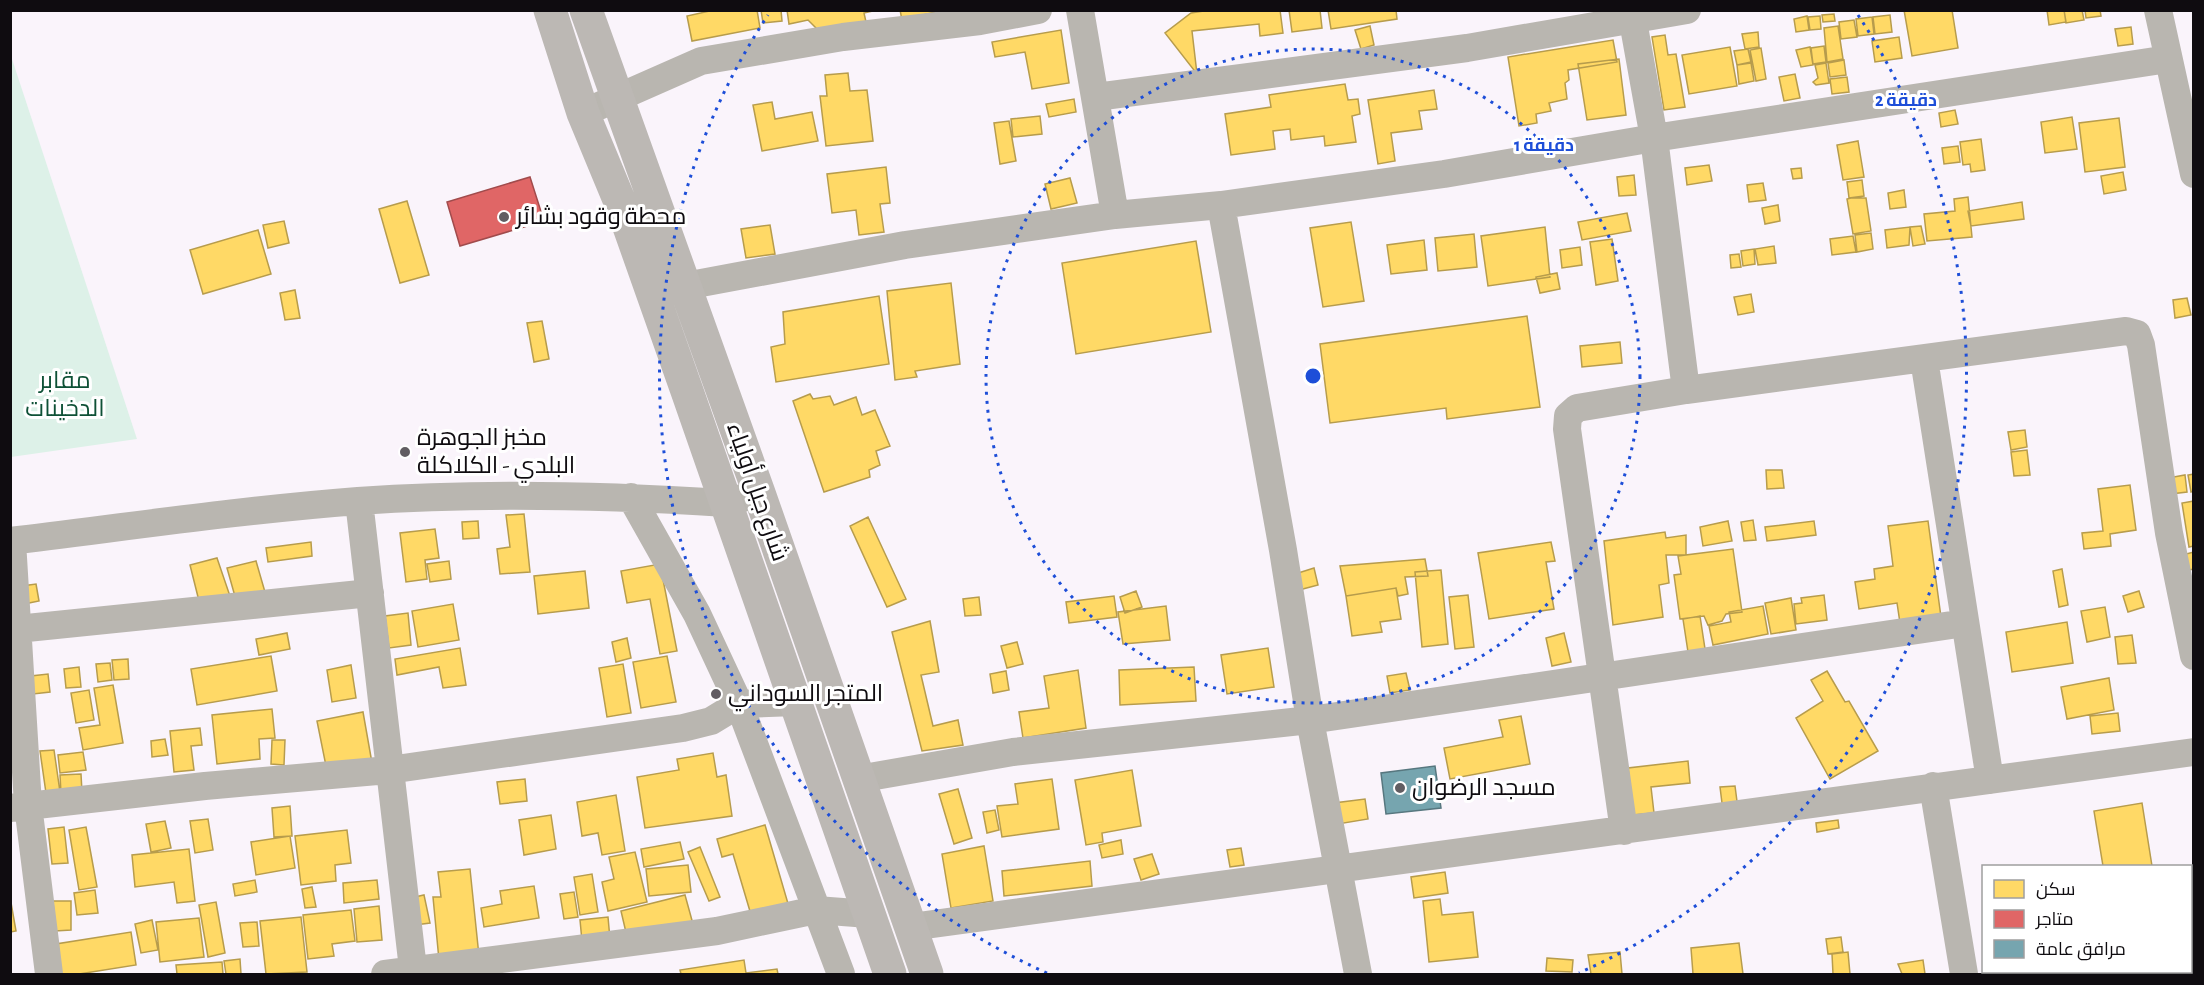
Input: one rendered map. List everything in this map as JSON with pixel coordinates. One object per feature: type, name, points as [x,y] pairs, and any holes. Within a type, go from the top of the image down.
[{"type":"main road","name":"شارع جبل أولياء","points":[[550,10],[583,113],[622,207],[890,975]]},
{"type":"main road","name":"شارع جبل أولياء","points":[[586,10],[759,493],[927,975]]},
{"type":"street","points":[[583,113],[701,61],[843,37],[980,21],[1038,10]]},
{"type":"street","points":[[1080,10],[1115,215]]},
{"type":"street","points":[[1096,97],[1467,48],[1632,15],[1687,10]]},
{"type":"street","points":[[2158,10],[2193,174]]},
{"type":"street","points":[[1632,15],[1654,138],[1686,390]]},
{"type":"street","points":[[684,286],[905,245],[1115,215],[1221,205],[1444,174],[1654,138],[2168,59]]},
{"type":"street","points":[[1221,205],[1283,550],[1310,720],[1358,975]]},
{"type":"street","points":[[1623,831],[1567,429],[1568,416],[1577,408],[1686,390],[2126,331],[2136,334],[2141,345],[2169,533],[2193,656]]},
{"type":"street","points":[[1924,359],[1990,780]]},
{"type":"street","points":[[49,975],[20,807],[17,629],[11,541],[190,517],[359,501],[508,494],[631,497],[726,503],[759,493]]},
{"type":"street","points":[[631,497],[697,614],[739,704],[841,975]]},
{"type":"street","points":[[359,501],[413,969]]},
{"type":"street","points":[[17,629],[370,593]]},
{"type":"street","points":[[858,779],[1013,752],[1310,720],[1965,623]]},
{"type":"street","points":[[20,807],[389,771],[683,728],[711,721],[739,704],[796,702]]},
{"type":"street","points":[[911,927],[2193,752]]},
{"type":"street","points":[[1933,786],[1964,975]]},
{"type":"street","points":[[385,975],[413,969],[501,967],[717,931],[816,910],[869,914]]},
{"type":"green space","name":"مقابر الدخينات","points":[[11,56],[137,439],[11,457]]},
{"type":"building: سكن","points":[[714,10],[757,10],[760,28],[692,41],[687,16]]},
{"type":"building: سكن","points":[[761,10],[781,10],[782,21],[763,23]]},
{"type":"building: سكن","points":[[787,10],[877,10],[864,13],[866,22],[818,30],[808,20],[789,24]]},
{"type":"building: سكن","points":[[900,10],[944,10],[902,20]]},
{"type":"building: سكن","points":[[1210,10],[1280,10],[1283,33],[1260,36],[1259,24],[1192,31],[1197,74],[1165,33],[1191,13]]},
{"type":"building: سكن","points":[[1289,10],[1320,10],[1322,28],[1292,32]]},
{"type":"building: سكن","points":[[1328,10],[1396,10],[1397,19],[1331,29]]},
{"type":"building: سكن","points":[[1904,10],[1952,10],[1958,48],[1912,56]]},
{"type":"building: سكن","points":[[2047,10],[2064,10],[2066,22],[2049,25]]},
{"type":"building: سكن","points":[[2064,10],[2082,10],[2084,20],[2066,23]]},
{"type":"building: سكن","points":[[2085,10],[2100,10],[2101,16],[2086,18]]},
{"type":"building: سكن","points":[[1834,14],[1835,21],[1823,22],[1822,15]]},
{"type":"building: سكن","points":[[1890,15],[1892,32],[1875,34],[1873,17]]},
{"type":"building: سكن","points":[[1807,16],[1809,30],[1796,32],[1794,19]]},
{"type":"building: سكن","points":[[1820,16],[1821,29],[1810,30],[1808,17]]},
{"type":"building: سكن","points":[[1872,17],[1874,34],[1858,36],[1856,19]]},
{"type":"building: سكن","points":[[1854,20],[1857,37],[1841,39],[1839,22]]},
{"type":"building: سكن","points":[[1370,26],[1374,45],[1361,49],[1355,30]]},
{"type":"building: سكن","points":[[1838,26],[1843,59],[1827,62],[1824,28]]},
{"type":"building: سكن","points":[[2131,27],[2133,44],[2118,46],[2115,29]]},
{"type":"building: سكن","points":[[1061,30],[1069,83],[1032,89],[1025,52],[995,57],[992,42]]},
{"type":"building: سكن","points":[[1758,32],[1759,47],[1745,49],[1742,34]]},
{"type":"building: سكن","points":[[1665,35],[1668,55],[1676,54],[1685,107],[1664,110],[1652,37]]},
{"type":"building: سكن","points":[[1899,37],[1902,58],[1875,62],[1872,41]]},
{"type":"building: سكن","points":[[1613,40],[1617,62],[1568,70],[1569,80],[1565,83],[1567,99],[1549,103],[1551,111],[1536,114],[1537,123],[1519,126],[1508,57]]},
{"type":"building: سكن","points":[[1824,46],[1826,62],[1813,64],[1811,48]]},
{"type":"building: سكن","points":[[1730,47],[1737,86],[1689,94],[1682,55]]},
{"type":"building: سكن","points":[[1810,47],[1813,65],[1801,67],[1796,50]]},
{"type":"building: سكن","points":[[1761,48],[1766,79],[1756,81],[1750,50]]},
{"type":"building: سكن","points":[[1748,49],[1751,62],[1737,65],[1734,51]]},
{"type":"building: سكن","points":[[1619,59],[1626,115],[1587,120],[1578,64]]},
{"type":"building: سكن","points":[[1844,60],[1846,75],[1830,77],[1828,63]]},
{"type":"building: سكن","points":[[1751,63],[1754,81],[1739,84],[1737,65]]},
{"type":"building: سكن","points":[[1826,63],[1829,83],[1816,85],[1813,82],[1818,78],[1815,65]]},
{"type":"building: سكن","points":[[848,73],[850,91],[867,90],[873,141],[826,146],[820,96],[827,96],[825,75]]},
{"type":"building: سكن","points":[[1795,74],[1800,98],[1784,101],[1779,77]]},
{"type":"building: سكن","points":[[1847,77],[1849,92],[1832,94],[1830,79]]},
{"type":"building: سكن","points":[[1345,84],[1348,100],[1358,99],[1360,114],[1352,116],[1356,142],[1325,146],[1324,136],[1291,140],[1290,129],[1273,131],[1275,149],[1231,155],[1225,114],[1271,107],[1269,95]]},
{"type":"building: سكن","points":[[1434,90],[1437,109],[1419,111],[1422,129],[1391,133],[1395,161],[1378,164],[1368,100]]},
{"type":"building: سكن","points":[[1074,99],[1076,112],[1049,117],[1046,104]]},
{"type":"building: سكن","points":[[772,102],[775,119],[812,112],[818,141],[762,151],[753,105]]},
{"type":"building: سكن","points":[[1955,110],[1958,124],[1941,127],[1939,113]]},
{"type":"building: سكن","points":[[1040,116],[1042,134],[1013,137],[1011,119]]},
{"type":"building: سكن","points":[[2072,117],[2077,149],[2045,153],[2041,122]]},
{"type":"building: سكن","points":[[2119,118],[2125,167],[2085,172],[2079,123]]},
{"type":"building: سكن","points":[[1009,121],[1016,161],[1000,164],[994,123]]},
{"type":"building: سكن","points":[[1981,139],[1985,170],[1971,172],[1970,164],[1963,165],[1960,142]]},
{"type":"building: سكن","points":[[1858,141],[1864,177],[1843,180],[1837,145]]},
{"type":"building: سكن","points":[[1958,146],[1960,162],[1944,164],[1942,148]]},
{"type":"building: سكن","points":[[1709,165],[1712,181],[1687,185],[1685,168]]},
{"type":"building: سكن","points":[[886,167],[890,203],[880,204],[884,232],[859,235],[856,210],[832,213],[827,174]]},
{"type":"building: سكن","points":[[1801,168],[1802,178],[1793,179],[1791,169]]},
{"type":"building: سكن","points":[[2123,172],[2126,190],[2104,194],[2101,176]]},
{"type":"building: سكن","points":[[1634,175],[1636,195],[1619,196],[1617,177]]},
{"type":"building: سكن","points":[[1070,178],[1077,203],[1051,209],[1045,184]]},
{"type":"building: سكن","points":[[1862,180],[1864,196],[1849,198],[1847,182]]},
{"type":"building: سكن","points":[[1763,183],[1766,200],[1749,202],[1747,185]]},
{"type":"building: سكن","points":[[1904,190],[1906,207],[1890,209],[1888,193]]},
{"type":"building: سكن","points":[[1968,197],[1972,237],[1927,241],[1924,214],[1955,211],[1954,199]]},
{"type":"building: سكن","points":[[1866,198],[1871,231],[1853,234],[1847,199]]},
{"type":"building: سكن","points":[[407,201],[429,275],[400,283],[379,209]]},
{"type":"building: سكن","points":[[2022,202],[2024,219],[1971,226],[1968,211]]},
{"type":"building: سكن","points":[[1778,205],[1780,221],[1765,224],[1762,208]]},
{"type":"building: سكن","points":[[1627,213],[1631,231],[1582,240],[1578,222]]},
{"type":"building: سكن","points":[[284,221],[289,243],[268,248],[263,225]]},
{"type":"building: سكن","points":[[1351,222],[1364,301],[1323,307],[1310,228]]},
{"type":"building: سكن","points":[[770,225],[775,254],[746,258],[741,229]]},
{"type":"building: سكن","points":[[1921,226],[1925,244],[1913,246],[1910,227]]},
{"type":"building: سكن","points":[[1545,227],[1550,277],[1488,286],[1481,236]]},
{"type":"building: سكن","points":[[1910,227],[1909,245],[1887,248],[1885,230]]},
{"type":"building: سكن","points":[[258,230],[271,274],[203,294],[190,250]]},
{"type":"building: سكن","points":[[1871,233],[1873,249],[1857,252],[1855,235]]},
{"type":"building: سكن","points":[[1474,234],[1477,267],[1438,271],[1435,238]]},
{"type":"building: سكن","points":[[1853,236],[1856,252],[1832,255],[1830,239]]},
{"type":"building: سكن","points":[[1612,239],[1618,281],[1596,285],[1590,242]]},
{"type":"building: سكن","points":[[1424,240],[1427,270],[1391,274],[1387,245]]},
{"type":"building: سكن","points":[[1196,241],[1211,332],[1076,354],[1062,263]]},
{"type":"building: سكن","points":[[1774,246],[1776,263],[1758,265],[1755,249]]},
{"type":"building: سكن","points":[[1580,247],[1582,265],[1562,268],[1560,250]]},
{"type":"building: سكن","points":[[1754,249],[1755,264],[1743,266],[1741,251]]},
{"type":"building: سكن","points":[[1739,254],[1741,267],[1731,268],[1730,255]]},
{"type":"building: سكن","points":[[1557,273],[1560,289],[1540,293],[1536,277]]},
{"type":"building: سكن","points":[[951,283],[960,364],[915,371],[917,377],[895,380],[887,291]]},
{"type":"building: سكن","points":[[295,290],[300,318],[285,320],[280,293]]},
{"type":"building: سكن","points":[[1751,294],[1754,312],[1738,315],[1734,297]]},
{"type":"building: سكن","points":[[879,296],[889,364],[776,382],[771,347],[785,344],[783,312]]},
{"type":"building: سكن","points":[[2187,298],[2191,315],[2175,318],[2173,300]]},
{"type":"building: سكن","points":[[1527,316],[1540,407],[1447,419],[1446,408],[1330,423],[1320,344]]},
{"type":"building: سكن","points":[[542,321],[549,359],[534,362],[527,323]]},
{"type":"building: سكن","points":[[1620,342],[1622,363],[1582,367],[1580,346]]},
{"type":"building: سكن","points":[[810,394],[813,399],[830,396],[834,405],[856,397],[862,415],[875,410],[890,446],[876,451],[880,465],[869,470],[870,477],[824,492],[793,401]]},
{"type":"building: سكن","points":[[2025,430],[2027,447],[2011,450],[2008,432]]},
{"type":"building: سكن","points":[[2027,450],[2030,475],[2014,476],[2011,452]]},
{"type":"building: سكن","points":[[1766,470],[1782,470],[1784,488],[1767,489]]},
{"type":"building: سكن","points":[[2194,474],[2194,491],[2191,492],[2188,475]]},
{"type":"building: سكن","points":[[2185,475],[2187,492],[2171,494],[2168,478]]},
{"type":"building: سكن","points":[[2130,485],[2136,530],[2110,534],[2111,546],[2084,549],[2082,533],[2103,531],[2098,489]]},
{"type":"building: سكن","points":[[2194,501],[2194,546],[2189,547],[2182,503]]},
{"type":"building: سكن","points":[[524,514],[530,572],[500,574],[497,549],[510,547],[506,515]]},
{"type":"building: سكن","points":[[868,517],[906,599],[887,607],[850,526]]},
{"type":"building: سكن","points":[[1753,520],[1756,540],[1744,541],[1741,522]]},
{"type":"building: سكن","points":[[478,521],[479,538],[463,539],[462,522]]},
{"type":"building: سكن","points":[[1728,521],[1732,541],[1703,546],[1700,527]]},
{"type":"building: سكن","points":[[1814,521],[1816,535],[1767,541],[1765,527]]},
{"type":"building: سكن","points":[[1928,521],[1941,617],[1900,623],[1897,603],[1859,609],[1855,582],[1875,579],[1874,569],[1893,566],[1888,526]]},
{"type":"building: سكن","points":[[435,529],[439,558],[425,560],[427,579],[406,582],[400,533]]},
{"type":"building: سكن","points":[[1665,532],[1666,538],[1686,535],[1686,555],[1666,555],[1669,583],[1659,585],[1663,617],[1613,625],[1604,541]]},
{"type":"building: سكن","points":[[311,542],[312,556],[268,562],[266,548]]},
{"type":"building: سكن","points":[[1551,542],[1555,561],[1546,562],[1554,609],[1489,619],[1478,553]]},
{"type":"building: سكن","points":[[1733,549],[1742,612],[1726,614],[1722,621],[1708,625],[1704,616],[1680,619],[1674,575],[1681,574],[1678,556]]},
{"type":"building: سكن","points":[[2194,552],[2194,569],[2189,570],[2186,554]]},
{"type":"building: سكن","points":[[217,558],[233,605],[202,613],[190,565]]},
{"type":"building: سكن","points":[[1425,559],[1428,576],[1405,577],[1408,594],[1398,596],[1396,588],[1346,596],[1340,566]]},
{"type":"building: سكن","points":[[256,561],[267,599],[238,607],[227,568]]},
{"type":"building: سكن","points":[[449,561],[451,579],[430,582],[427,564]]},
{"type":"building: سكن","points":[[660,564],[677,651],[660,654],[650,599],[627,603],[621,571]]},
{"type":"building: سكن","points":[[1314,568],[1318,585],[1299,590],[1295,574]]},
{"type":"building: سكن","points":[[2062,569],[2068,605],[2059,607],[2053,571]]},
{"type":"building: سكن","points":[[1441,570],[1448,644],[1422,647],[1415,572]]},
{"type":"building: سكن","points":[[585,571],[589,608],[538,614],[534,576]]},
{"type":"building: سكن","points":[[36,584],[39,601],[24,604],[22,586]]},
{"type":"building: سكن","points":[[1396,588],[1401,619],[1380,622],[1382,632],[1352,636],[1346,596]]},
{"type":"building: سكن","points":[[1136,591],[1142,607],[1125,613],[1120,597]]},
{"type":"building: سكن","points":[[2139,591],[2144,607],[2128,612],[2123,596]]},
{"type":"building: سكن","points":[[1468,595],[1474,647],[1455,649],[1449,597]]},
{"type":"building: سكن","points":[[1824,595],[1827,620],[1796,624],[1794,604],[1802,603],[1801,598]]},
{"type":"building: سكن","points":[[1114,596],[1117,617],[1069,623],[1066,602]]},
{"type":"building: سكن","points":[[979,597],[981,615],[965,616],[963,599]]},
{"type":"building: سكن","points":[[1791,598],[1796,630],[1771,634],[1765,603]]},
{"type":"building: سكن","points":[[453,604],[459,640],[418,647],[412,611]]},
{"type":"building: سكن","points":[[1166,606],[1170,640],[1123,644],[1118,612]]},
{"type":"building: سكن","points":[[1763,606],[1768,634],[1713,645],[1709,626],[1731,622],[1729,612]]},
{"type":"building: سكن","points":[[2105,607],[2110,637],[2087,642],[2081,611]]},
{"type":"building: سكن","points":[[408,613],[411,645],[389,648],[385,616]]},
{"type":"building: سكن","points":[[1700,616],[1705,649],[1688,652],[1683,619]]},
{"type":"building: سكن","points":[[930,621],[939,672],[921,675],[933,726],[958,720],[963,745],[922,751],[892,632]]},
{"type":"building: سكن","points":[[2067,622],[2073,663],[2012,672],[2006,632]]},
{"type":"building: سكن","points":[[287,633],[290,649],[259,655],[256,639]]},
{"type":"building: سكن","points":[[1564,633],[1571,662],[1552,666],[1546,638]]},
{"type":"building: سكن","points":[[2132,635],[2136,663],[2118,664],[2115,637]]},
{"type":"building: سكن","points":[[627,638],[631,658],[616,662],[612,642]]},
{"type":"building: سكن","points":[[1017,642],[1023,664],[1007,668],[1001,646]]},
{"type":"building: سكن","points":[[460,648],[466,685],[443,688],[439,667],[397,675],[395,659]]},
{"type":"building: سكن","points":[[1268,648],[1274,687],[1227,694],[1221,655]]},
{"type":"building: سكن","points":[[271,656],[277,691],[197,705],[191,669]]},
{"type":"building: سكن","points":[[667,656],[676,702],[641,708],[633,662]]},
{"type":"building: سكن","points":[[128,659],[129,679],[114,680],[112,660]]},
{"type":"building: سكن","points":[[110,663],[112,680],[98,682],[96,664]]},
{"type":"building: سكن","points":[[623,664],[631,713],[607,717],[599,668]]},
{"type":"building: سكن","points":[[351,665],[356,698],[332,702],[327,670]]},
{"type":"building: سكن","points":[[79,667],[81,687],[66,688],[64,669]]},
{"type":"building: سكن","points":[[1194,667],[1196,701],[1120,705],[1119,670]]},
{"type":"building: سكن","points":[[1078,670],[1086,728],[1023,738],[1019,712],[1049,708],[1044,676]]},
{"type":"building: سكن","points":[[1006,671],[1009,690],[993,693],[990,674]]},
{"type":"building: سكن","points":[[1827,671],[1845,702],[1849,701],[1878,751],[1830,779],[1796,718],[1823,701],[1811,680]]},
{"type":"building: سكن","points":[[1406,673],[1410,690],[1390,693],[1387,676]]},
{"type":"building: سكن","points":[[48,674],[50,692],[33,694],[31,676]]},
{"type":"building: سكن","points":[[2109,678],[2114,710],[2067,719],[2061,687]]},
{"type":"building: سكن","points":[[113,685],[123,743],[83,750],[79,728],[100,725],[94,688]]},
{"type":"building: سكن","points":[[89,690],[94,720],[76,723],[71,693]]},
{"type":"building: سكن","points":[[272,709],[275,738],[259,739],[260,759],[217,764],[212,715]]},
{"type":"building: سكن","points":[[363,712],[372,763],[327,771],[317,721]]},
{"type":"building: سكن","points":[[2118,713],[2120,731],[2092,734],[2090,716]]},
{"type":"building: سكن","points":[[1521,716],[1530,764],[1450,779],[1444,748],[1503,737],[1499,720]]},
{"type":"building: سكن","points":[[200,728],[202,745],[191,746],[194,770],[174,772],[170,731]]},
{"type":"building: سكن","points":[[165,739],[168,755],[152,757],[151,741]]},
{"type":"building: سكن","points":[[272,740],[285,740],[284,765],[271,764]]},
{"type":"building: سكن","points":[[54,750],[60,792],[46,793],[40,751]]},
{"type":"building: سكن","points":[[83,752],[86,770],[60,773],[58,755]]},
{"type":"building: سكن","points":[[713,753],[717,777],[726,775],[732,816],[645,828],[637,777],[679,770],[677,759]]},
{"type":"building: سكن","points":[[1688,761],[1690,783],[1651,787],[1654,813],[1633,815],[1628,768]]},
{"type":"building: سكن","points":[[1132,770],[1141,826],[1102,833],[1103,842],[1086,845],[1075,780]]},
{"type":"building: سكن","points":[[81,774],[82,792],[61,793],[60,775]]},
{"type":"building: سكن","points":[[525,779],[527,801],[500,804],[497,782]]},
{"type":"building: سكن","points":[[1052,779],[1059,829],[1002,837],[997,806],[1018,804],[1015,784]]},
{"type":"building: سكن","points":[[1735,786],[1738,809],[1723,811],[1720,787]]},
{"type":"building: سكن","points":[[958,789],[972,838],[954,844],[939,794]]},
{"type":"building: سكن","points":[[616,795],[625,851],[602,855],[598,833],[582,836],[577,802]]},
{"type":"building: سكن","points":[[1365,799],[1368,819],[1338,824],[1334,803]]},
{"type":"building: سكن","points":[[2142,803],[2152,865],[2103,865],[2094,811]]},
{"type":"building: سكن","points":[[290,806],[292,836],[274,837],[272,808]]},
{"type":"building: سكن","points":[[995,810],[999,830],[987,833],[983,812]]},
{"type":"building: سكن","points":[[551,815],[556,849],[524,855],[519,820]]},
{"type":"building: سكن","points":[[208,819],[213,850],[195,853],[190,821]]},
{"type":"building: سكن","points":[[1838,820],[1839,828],[1817,832],[1816,823]]},
{"type":"building: سكن","points":[[165,821],[171,848],[151,852],[146,824]]},
{"type":"building: سكن","points":[[765,825],[789,907],[752,918],[733,854],[722,857],[717,839]]},
{"type":"building: سكن","points":[[64,827],[68,863],[52,864],[48,829]]},
{"type":"building: سكن","points":[[86,827],[97,887],[79,890],[69,830]]},
{"type":"building: سكن","points":[[347,830],[351,863],[335,865],[336,881],[301,885],[295,836]]},
{"type":"building: سكن","points":[[290,836],[295,868],[256,875],[251,842]]},
{"type":"building: سكن","points":[[1121,840],[1123,854],[1102,858],[1099,845]]},
{"type":"building: سكن","points":[[680,842],[684,859],[644,867],[641,849]]},
{"type":"building: سكن","points":[[984,846],[993,901],[951,908],[942,854]]},
{"type":"building: سكن","points":[[700,847],[720,897],[709,901],[688,852]]},
{"type":"building: سكن","points":[[1241,848],[1244,865],[1230,867],[1227,850]]},
{"type":"building: سكن","points":[[189,849],[195,901],[177,903],[174,882],[135,887],[132,855]]},
{"type":"building: سكن","points":[[635,852],[647,902],[608,911],[602,882],[614,879],[609,857]]},
{"type":"building: سكن","points":[[1152,854],[1159,874],[1141,880],[1134,859]]},
{"type":"building: سكن","points":[[1090,861],[1092,886],[1004,896],[1002,871]]},
{"type":"building: سكن","points":[[688,865],[691,892],[649,896],[646,869]]},
{"type":"building: سكن","points":[[470,869],[479,956],[439,960],[433,897],[441,897],[438,872]]},
{"type":"building: سكن","points":[[1445,872],[1448,893],[1414,898],[1411,877]]},
{"type":"building: سكن","points":[[592,874],[598,912],[580,915],[574,877]]},
{"type":"building: سكن","points":[[255,880],[257,892],[235,896],[233,884]]},
{"type":"building: سكن","points":[[377,880],[379,899],[344,903],[343,883]]},
{"type":"building: سكن","points":[[534,886],[539,918],[484,927],[481,908],[502,904],[500,891]]},
{"type":"building: سكن","points":[[312,887],[316,907],[305,908],[302,889]]},
{"type":"building: سكن","points":[[95,890],[98,913],[77,915],[74,893]]},
{"type":"building: سكن","points":[[574,892],[578,917],[564,919],[560,894]]},
{"type":"building: سكن","points":[[424,895],[430,923],[415,925],[410,898]]},
{"type":"building: سكن","points":[[685,895],[693,924],[628,941],[621,911]]},
{"type":"building: سكن","points":[[10,897],[16,931],[10,932]]},
{"type":"building: سكن","points":[[1440,899],[1442,915],[1473,912],[1478,957],[1429,962],[1423,901]]},
{"type":"building: سكن","points":[[53,901],[71,901],[71,930],[55,931]]},
{"type":"building: سكن","points":[[216,902],[225,953],[208,957],[199,905]]},
{"type":"building: سكن","points":[[379,906],[382,940],[357,942],[354,909]]},
{"type":"building: سكن","points":[[351,910],[355,941],[332,944],[334,956],[308,959],[303,915]]},
{"type":"building: سكن","points":[[301,917],[307,972],[266,974],[260,921]]},
{"type":"building: سكن","points":[[608,917],[610,939],[582,941],[580,920]]},
{"type":"building: سكن","points":[[199,918],[204,957],[160,962],[156,922]]},
{"type":"building: سكن","points":[[152,920],[158,950],[141,953],[135,924]]},
{"type":"building: سكن","points":[[257,922],[259,946],[243,947],[240,923]]},
{"type":"building: سكن","points":[[131,932],[136,965],[79,974],[60,974],[56,944]]},
{"type":"building: سكن","points":[[1841,937],[1843,952],[1828,954],[1826,939]]},
{"type":"building: سكن","points":[[1739,943],[1743,974],[1693,974],[1691,948]]},
{"type":"building: سكن","points":[[1620,952],[1622,974],[1591,974],[1588,955]]},
{"type":"building: سكن","points":[[1848,952],[1850,974],[1833,974],[1832,954]]},
{"type":"building: سكن","points":[[1547,958],[1573,960],[1572,972],[1546,971]]},
{"type":"building: سكن","points":[[240,959],[241,974],[226,974],[224,961]]},
{"type":"building: سكن","points":[[744,960],[746,973],[777,969],[778,974],[681,974],[680,970]]},
{"type":"building: سكن","points":[[1923,960],[1925,974],[1902,974],[1898,964]]},
{"type":"building: سكن","points":[[222,962],[223,974],[177,974],[176,965]]},
{"type":"building: سكن","points":[[2012,973],[2049,973],[2049,974]]},
{"type":"building: متاجر","points":[[530,177],[544,221],[460,246],[447,202]]},
{"type":"building: مرافق عامة","points":[[1435,766],[1441,808],[1386,814],[1381,773]]},
{"type":"place","name":"محطة وقود بشائر","points":[[504,217]]},
{"type":"place","name":"مخبز الجوهرة البلدي - الكلاكلة","points":[[405,452]]},
{"type":"place","name":"المتجر السوداني","points":[[716,694]]},
{"type":"place","name":"مسجد الرضوان","points":[[1400,788]]}]
